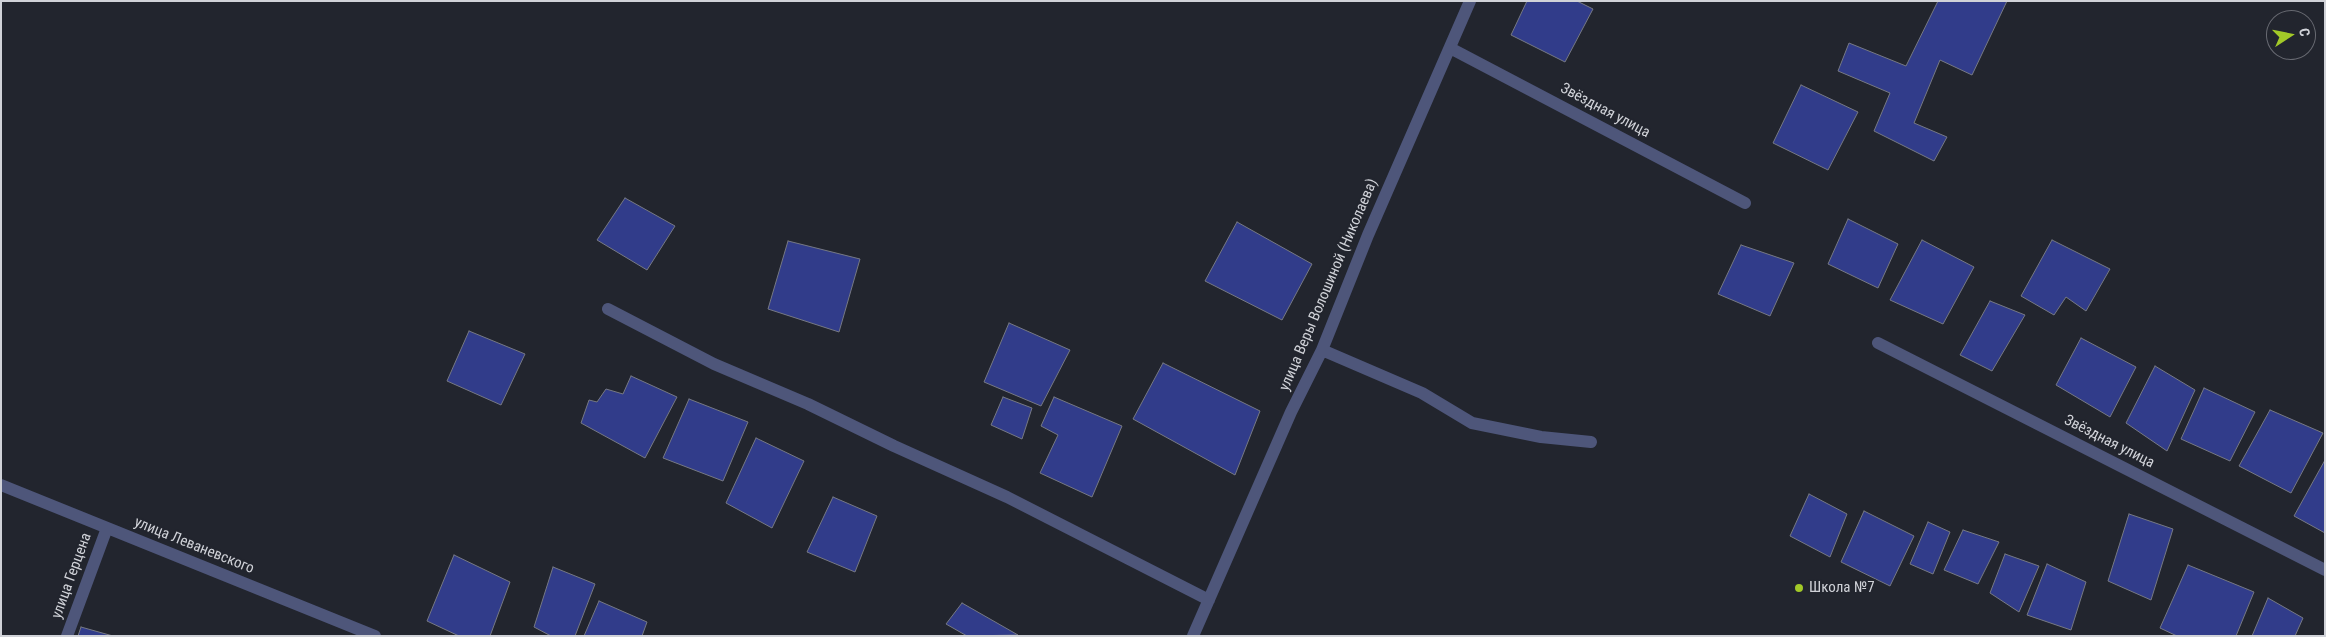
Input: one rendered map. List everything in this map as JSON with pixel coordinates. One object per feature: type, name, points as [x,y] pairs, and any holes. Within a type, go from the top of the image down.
[{"type":"street","name":"улица Веры Волошиной (Николаева)","points":[[1193,636],[1291,412],[1322,350],[1368,235],[1470,1]]},
{"type":"street","name":"Звёздная улица","points":[[1450,48],[1745,202]]},
{"type":"street","points":[[608,309],[714,364],[808,404],[894,446],[1007,497],[1209,600]]},
{"type":"street","name":"Звёздная улица","points":[[1878,343],[2325,570]]},
{"type":"street","points":[[1322,350],[1422,393],[1472,423],[1541,437],[1591,442]]},
{"type":"street","name":"улица Леваневского","points":[[1,485],[375,636]]},
{"type":"street","name":"улица Герцена","points":[[67,636],[107,528]]},
{"type":"building","points":[[1527,1],[1577,1],[1593,9],[1565,62],[1511,35]]},
{"type":"building","points":[[1938,1],[2007,1],[1972,75],[1940,60],[1914,123],[1947,137],[1934,161],[1874,131],[1890,93],[1838,71],[1849,43],[1906,66]]},
{"type":"building","points":[[1801,85],[1858,112],[1828,170],[1773,143]]},
{"type":"building","points":[[625,198],[675,226],[647,270],[597,240]]},
{"type":"building","points":[[1848,219],[1898,244],[1878,288],[1828,264]]},
{"type":"building","points":[[1237,222],[1312,264],[1282,320],[1205,281]]},
{"type":"building","points":[[1922,240],[1974,267],[1943,324],[1890,300]]},
{"type":"building","points":[[2052,240],[2110,269],[2086,311],[2066,297],[2054,315],[2021,296]]},
{"type":"building","points":[[788,241],[860,259],[839,332],[768,309]]},
{"type":"building","points":[[1741,245],[1794,263],[1770,316],[1718,294]]},
{"type":"building","points":[[1990,301],[2025,315],[1992,371],[1960,355]]},
{"type":"building","points":[[1009,323],[1070,350],[1041,406],[984,382]]},
{"type":"building","points":[[469,331],[525,354],[501,405],[447,381]]},
{"type":"building","points":[[2081,338],[2136,367],[2110,417],[2056,385]]},
{"type":"building","points":[[1163,363],[1260,411],[1235,475],[1133,419]]},
{"type":"building","points":[[2155,366],[2195,390],[2167,451],[2126,423]]},
{"type":"building","points":[[631,376],[677,397],[645,458],[581,423],[589,400],[597,402],[606,389],[623,394]]},
{"type":"building","points":[[2204,388],[2255,412],[2230,461],[2181,439]]},
{"type":"building","points":[[1003,397],[1032,408],[1022,439],[991,425]]},
{"type":"building","points":[[1054,397],[1122,426],[1092,497],[1040,473],[1058,435],[1041,426]]},
{"type":"building","points":[[689,399],[748,422],[723,481],[663,458]]},
{"type":"building","points":[[2270,410],[2323,433],[2291,493],[2239,466]]},
{"type":"building","points":[[756,438],[804,461],[772,528],[726,503]]},
{"type":"building","points":[[2325,460],[2325,533],[2294,516]]},
{"type":"building","points":[[1809,494],[1847,514],[1830,557],[1790,536]]},
{"type":"building","points":[[833,497],[877,516],[855,572],[807,552]]},
{"type":"building","points":[[1864,511],[1914,536],[1890,586],[1841,562]]},
{"type":"building","points":[[2129,514],[2173,529],[2151,600],[2108,581]]},
{"type":"building","points":[[1928,522],[1950,532],[1933,574],[1910,564]]},
{"type":"building","points":[[1963,530],[1999,542],[1978,584],[1944,570]]},
{"type":"building","points":[[2005,554],[2039,566],[2019,612],[1990,593]]},
{"type":"building","points":[[454,555],[510,582],[490,636],[459,636],[427,621]]},
{"type":"building","points":[[2047,564],[2086,582],[2071,630],[2027,615]]},
{"type":"building","points":[[2188,565],[2254,592],[2236,636],[2177,636],[2160,628]]},
{"type":"building","points":[[553,567],[595,584],[575,636],[551,636],[534,627]]},
{"type":"building","points":[[2268,598],[2303,618],[2295,636],[2252,636]]},
{"type":"building","points":[[599,601],[647,622],[642,636],[584,636]]},
{"type":"building","points":[[962,603],[1018,635],[967,636],[946,624]]},
{"type":"building","points":[[81,627],[113,636],[78,636]]},
{"type":"place","name":"Школа №7","points":[[1799,588]]}]
